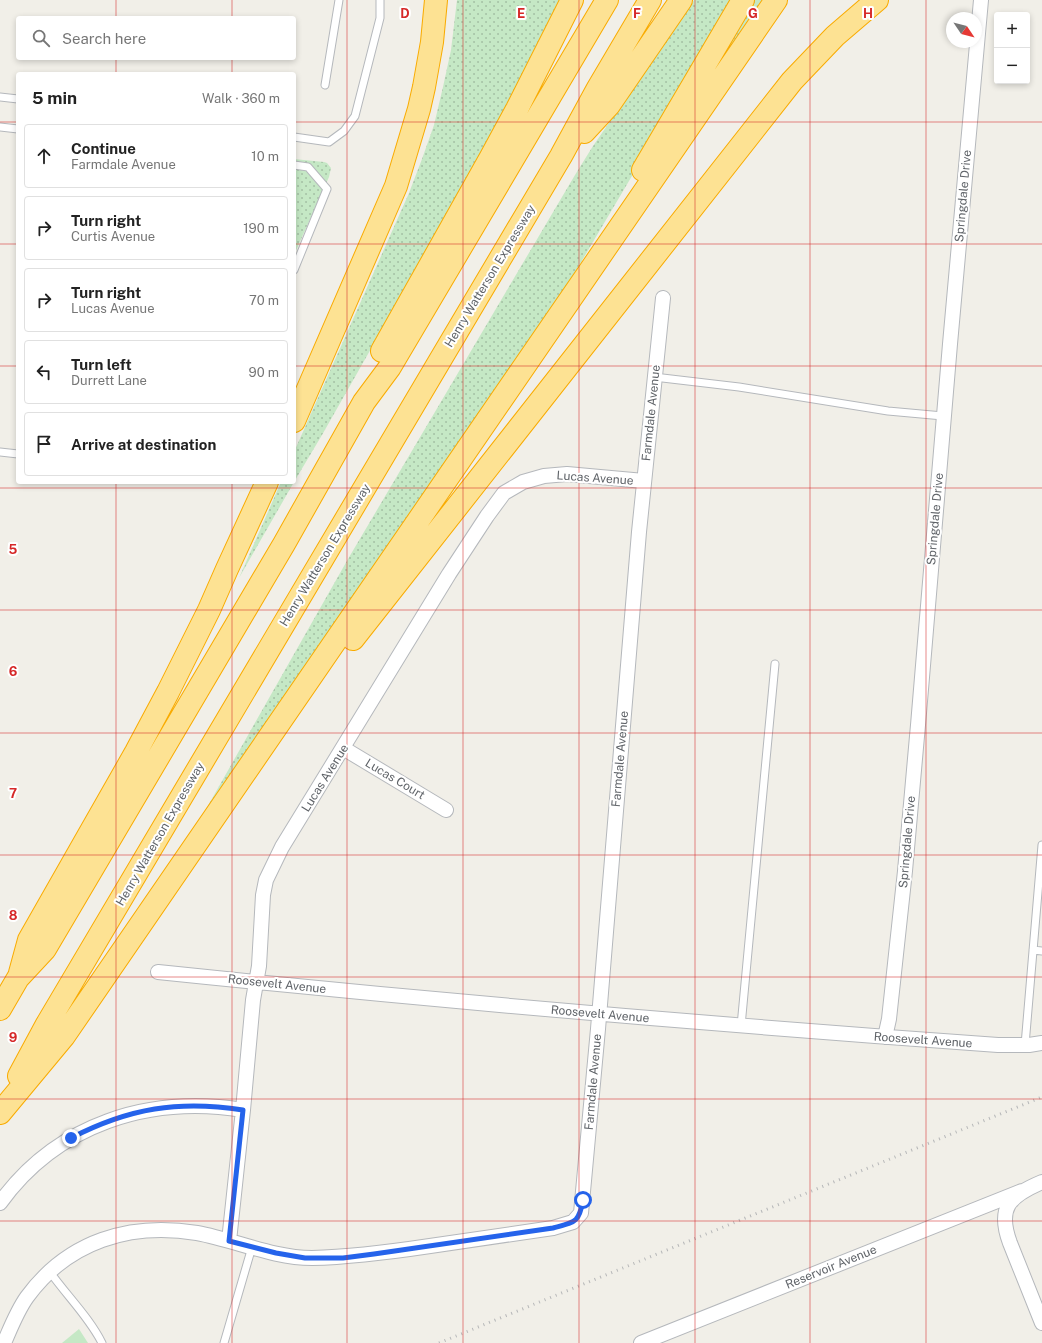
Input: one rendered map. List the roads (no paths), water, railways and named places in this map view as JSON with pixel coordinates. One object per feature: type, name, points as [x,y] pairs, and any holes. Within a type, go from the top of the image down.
[{"type":"highway","points":[[296,416],[396,186],[424,87],[432,42],[436,0]]},
{"type":"highway","points":[[396,186],[413,164],[428,120],[444,51],[451,0]]},
{"type":"highway","points":[[364,402],[377,359],[491,157],[572,0]]},
{"type":"highway","points":[[18,978],[45,949],[284,544],[364,402],[390,367],[607,0]]},
{"type":"highway","name":"Henry Watterson Expressway","points":[[0,1111],[47,1024],[561,156],[598,88],[650,0]]},
{"type":"highway","points":[[561,156],[609,105],[681,0]]},
{"type":"highway","points":[[628,216],[634,185],[743,0]]},
{"type":"highway","points":[[0,1111],[64,1036],[776,0]]},
{"type":"highway","points":[[311,676],[341,654],[792,81],[835,36],[877,0]]},
{"type":"highway","points":[[0,1010],[18,978],[29,940],[136,752],[168,692],[209,610],[267,484]]},
{"type":"street","name":"Springdale Drive","points":[[885,1037],[889,1019],[905,871],[943,416],[981,0]]},
{"type":"street","name":"Farmdale Avenue","points":[[252,1247],[305,1258],[343,1258],[553,1228],[573,1222],[581,1213],[644,482],[663,298]]},
{"type":"street","name":"Lucas Avenue","points":[[229,1241],[253,1000],[259,966],[263,895],[266,880],[282,847],[450,574],[487,516],[504,493],[523,482],[544,476],[567,474],[644,482]]},
{"type":"street","name":"Lucas Court","points":[[343,748],[446,810]]},
{"type":"street","name":"Roosevelt Avenue","points":[[158,972],[256,983],[741,1026],[998,1045],[1025,1045],[1042,1043]]},
{"type":"street","points":[[0,1203],[20,1178],[51,1152],[84,1131],[113,1119],[134,1112],[176,1106],[224,1107],[243,1110]]},
{"type":"street","name":"Reservoir Avenue","points":[[641,1343],[1042,1182]]},
{"type":"street","points":[[1022,1191],[1013,1199],[1007,1208],[1004,1226],[1042,1323]]},
{"type":"street","points":[[4,1343],[12,1323],[28,1297],[50,1272],[66,1259],[90,1244],[131,1232],[148,1230],[174,1230],[252,1247]]},
{"type":"lane","points":[[325,85],[339,0]]},
{"type":"lane","points":[[296,137],[329,142],[344,132],[355,116],[380,18],[380,0]]},
{"type":"lane","points":[[0,97],[16,99]]},
{"type":"lane","points":[[0,127],[16,129]]},
{"type":"lane","points":[[296,165],[308,167],[327,189],[296,265]]},
{"type":"lane","points":[[654,377],[739,387],[888,411],[943,416]]},
{"type":"lane","points":[[0,452],[16,454]]},
{"type":"lane","points":[[741,1026],[775,664]]},
{"type":"lane","points":[[1025,1045],[1042,845]]},
{"type":"lane","points":[[1033,950],[1042,951]]},
{"type":"lane","points":[[224,1343],[252,1247]]},
{"type":"lane","points":[[50,1272],[87,1318],[102,1343]]},
{"type":"railway","points":[[439,1343],[1042,1097]]}]
